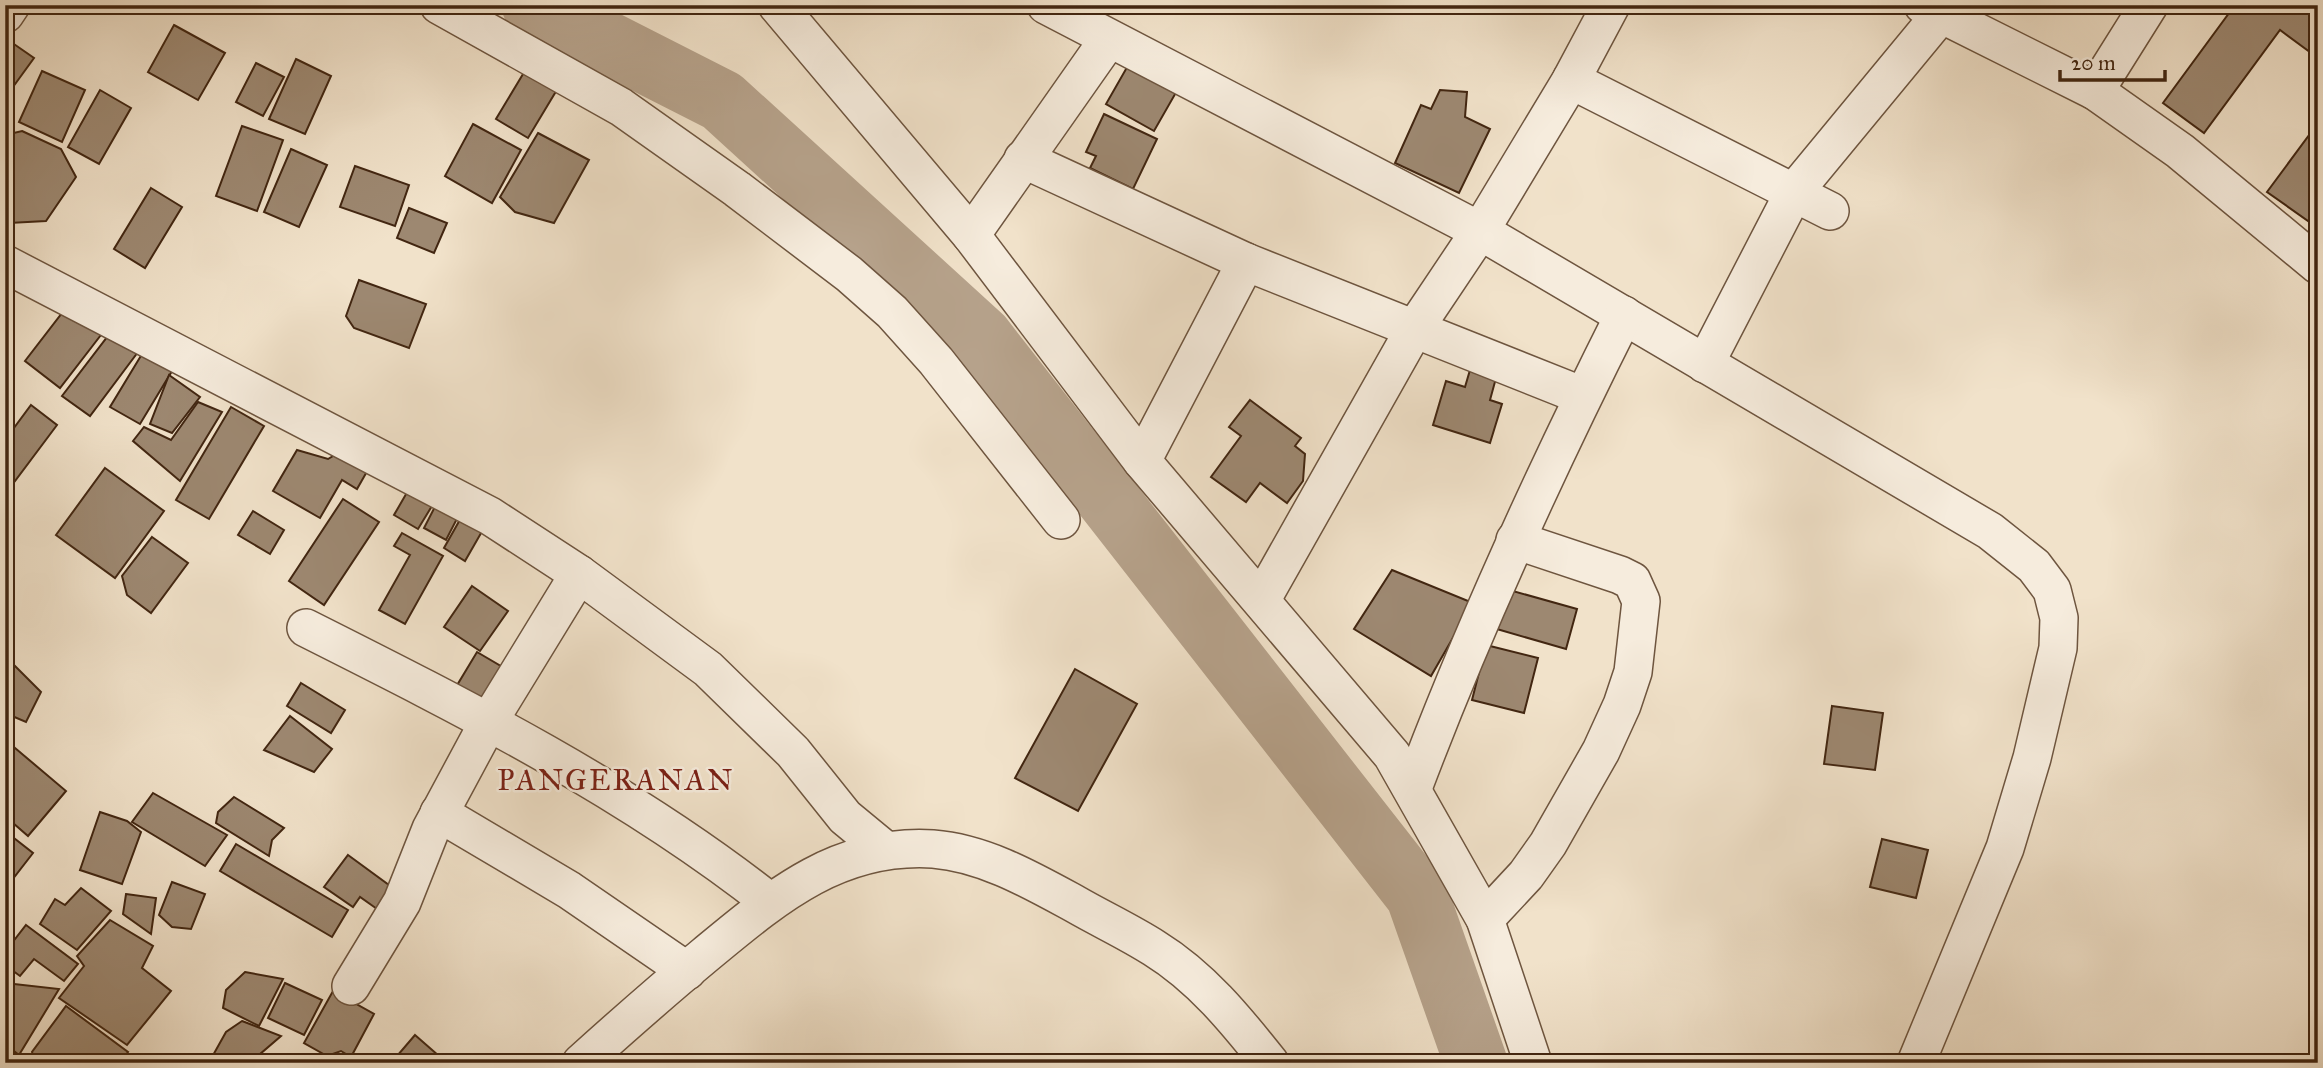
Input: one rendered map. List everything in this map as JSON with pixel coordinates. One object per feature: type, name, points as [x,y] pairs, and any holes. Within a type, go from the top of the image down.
[{"type":"street","points":[[5,14],[11,5]]},
{"type":"street","points":[[439,5],[621,107],[737,189],[849,274],[892,312],[936,360],[1061,520]]},
{"type":"street","points":[[778,5],[971,235],[1142,461],[1392,755],[1485,919],[1532,1063]]},
{"type":"street","points":[[1046,5],[1108,40],[1480,231],[1990,531],[2034,566],[2052,590],[2059,618],[2058,648],[2032,758],[2005,848],[1916,1063]]},
{"type":"street","points":[[1262,599],[1415,328],[1480,231],[1571,80],[1611,5]]},
{"type":"street","points":[[2095,92],[2149,5]]},
{"type":"street","points":[[1706,364],[1794,192],[1932,10],[2095,92],[2180,151],[2318,265]]},
{"type":"street","points":[[971,235],[1108,40]]},
{"type":"street","points":[[1571,80],[1830,211]]},
{"type":"street","points":[[1023,159],[1246,262],[1583,396]]},
{"type":"street","points":[[1142,461],[1246,262]]},
{"type":"street","points":[[5,264],[490,516],[579,574],[708,669],[793,752],[845,817],[886,850]]},
{"type":"street","points":[[1413,789],[1465,652],[1515,540],[1624,315]]},
{"type":"street","points":[[1485,919],[1526,875],[1548,844],[1601,751],[1622,705],[1633,672],[1641,601],[1632,581],[1620,575],[1515,540]]},
{"type":"street","points":[[351,986],[402,902],[439,813],[489,721],[579,574]]},
{"type":"street","points":[[306,628],[489,721],[677,832],[770,902]]},
{"type":"street","points":[[439,813],[569,890],[687,971]]},
{"type":"street","points":[[581,1063],[770,902],[846,860],[886,850],[934,849],[974,857],[1024,876],[1143,941],[1195,979],[1236,1020],[1270,1063]]},
{"type":"building","points":[[2235,5],[2311,5],[2318,10],[2318,58],[2280,30],[2204,133],[2163,103]]},
{"type":"building","points":[[174,25],[225,53],[198,100],[148,72]]},
{"type":"building","points":[[11,42],[34,58],[5,98],[5,49]]},
{"type":"building","points":[[296,59],[331,76],[305,134],[269,119]]},
{"type":"building","points":[[1130,62],[1178,89],[1154,131],[1106,104]]},
{"type":"building","points":[[256,63],[284,77],[263,116],[236,102]]},
{"type":"building","points":[[529,64],[561,83],[528,138],[496,119]]},
{"type":"building","points":[[42,71],[85,90],[62,142],[19,122]]},
{"type":"building","points":[[100,90],[131,108],[99,164],[68,147]]},
{"type":"building","points":[[1440,90],[1467,92],[1465,117],[1490,129],[1459,193],[1395,163],[1421,105],[1431,109]]},
{"type":"building","points":[[1104,114],[1157,139],[1133,189],[1090,168],[1096,156],[1086,152]]},
{"type":"building","points":[[2318,123],[2318,228],[2267,192]]},
{"type":"building","points":[[473,124],[521,150],[492,203],[445,176]]},
{"type":"building","points":[[242,126],[283,140],[257,211],[216,196]]},
{"type":"building","points":[[22,131],[61,149],[76,177],[46,221],[9,223],[5,220],[5,135]]},
{"type":"building","points":[[538,133],[589,160],[554,223],[515,212],[500,197]]},
{"type":"building","points":[[291,149],[327,165],[299,227],[264,212]]},
{"type":"building","points":[[355,166],[409,185],[395,226],[340,207]]},
{"type":"building","points":[[151,188],[182,207],[145,268],[114,249]]},
{"type":"building","points":[[409,208],[447,223],[434,253],[397,238]]},
{"type":"building","points":[[359,280],[426,304],[409,348],[354,328],[346,316]]},
{"type":"building","points":[[69,304],[104,331],[60,388],[25,361]]},
{"type":"building","points":[[111,332],[138,352],[90,416],[62,396]]},
{"type":"building","points":[[142,354],[172,371],[140,424],[110,407]]},
{"type":"building","points":[[1470,370],[1496,378],[1490,400],[1502,404],[1490,443],[1433,425],[1446,381],[1465,387]]},
{"type":"building","points":[[169,375],[200,397],[172,433],[150,424]]},
{"type":"building","points":[[1250,400],[1301,438],[1295,446],[1305,454],[1303,481],[1287,503],[1260,483],[1246,502],[1211,477],[1241,436],[1229,427]]},
{"type":"building","points":[[198,402],[222,412],[180,481],[133,441],[144,427],[171,440]]},
{"type":"building","points":[[31,405],[57,425],[6,493],[5,440]]},
{"type":"building","points":[[231,407],[264,426],[209,519],[176,500]]},
{"type":"building","points":[[297,450],[328,459],[340,452],[369,468],[357,489],[342,480],[320,518],[273,491]]},
{"type":"building","points":[[105,468],[164,511],[115,578],[56,535]]},
{"type":"building","points":[[413,482],[438,496],[418,529],[394,515]]},
{"type":"building","points":[[440,497],[462,509],[446,540],[424,528]]},
{"type":"building","points":[[343,499],[379,522],[324,605],[289,581]]},
{"type":"building","points":[[466,509],[488,521],[465,561],[444,548]]},
{"type":"building","points":[[253,511],[284,530],[270,554],[238,535]]},
{"type":"building","points":[[402,533],[443,556],[405,624],[379,610],[410,555],[394,546]]},
{"type":"building","points":[[152,537],[188,563],[151,613],[127,595],[122,576]]},
{"type":"building","points":[[1392,570],[1473,603],[1431,676],[1354,629]]},
{"type":"building","points":[[472,586],[508,611],[480,651],[444,627]]},
{"type":"building","points":[[1502,588],[1577,609],[1566,649],[1490,627]]},
{"type":"building","points":[[1486,645],[1538,658],[1524,713],[1472,700]]},
{"type":"building","points":[[477,652],[511,672],[491,707],[456,687]]},
{"type":"building","points":[[5,656],[41,692],[26,722],[5,713]]},
{"type":"building","points":[[1075,669],[1137,704],[1078,811],[1015,778]]},
{"type":"building","points":[[301,683],[345,710],[331,733],[287,706]]},
{"type":"building","points":[[1832,706],[1883,713],[1875,770],[1824,764]]},
{"type":"building","points":[[290,716],[332,749],[314,772],[264,750]]},
{"type":"building","points":[[15,748],[66,791],[28,836],[5,816],[5,760]]},
{"type":"building","points":[[153,793],[227,835],[205,866],[132,822]]},
{"type":"building","points":[[234,797],[284,828],[272,840],[269,856],[216,823],[218,812]]},
{"type":"building","points":[[100,812],[127,821],[141,832],[122,884],[80,870]]},
{"type":"building","points":[[5,831],[33,853],[5,889]]},
{"type":"building","points":[[1882,839],[1928,850],[1916,898],[1870,887]]},
{"type":"building","points":[[236,844],[348,910],[332,937],[220,871]]},
{"type":"building","points":[[348,855],[393,888],[377,909],[360,897],[353,907],[324,887]]},
{"type":"building","points":[[172,882],[205,894],[191,929],[172,927],[159,915]]},
{"type":"building","points":[[81,888],[111,911],[77,950],[40,924],[55,899],[65,905]]},
{"type":"building","points":[[126,894],[156,898],[151,934],[123,914]]},
{"type":"building","points":[[110,920],[153,946],[142,968],[171,991],[127,1045],[59,998],[84,966],[77,956]]},
{"type":"building","points":[[26,925],[78,964],[64,981],[34,959],[20,976],[5,965],[5,952]]},
{"type":"building","points":[[245,972],[283,979],[259,1026],[223,1008],[226,990]]},
{"type":"building","points":[[5,983],[59,989],[19,1055],[5,1044]]},
{"type":"building","points":[[285,983],[322,1000],[304,1035],[268,1018]]},
{"type":"building","points":[[333,991],[374,1014],[351,1057],[341,1051],[327,1056],[304,1043]]},
{"type":"building","points":[[66,1006],[128,1052],[120,1063],[36,1063],[32,1052]]},
{"type":"building","points":[[242,1021],[281,1036],[259,1055],[255,1063],[224,1063],[212,1057],[226,1032]]},
{"type":"building","points":[[415,1035],[447,1063],[391,1063]]},
{"type":"waterway","points":[[533,5],[722,101],[981,337],[1417,895],[1476,1063]]},
{"type":"district","name":"PANGERANAN","points":[[616,780]]}]
